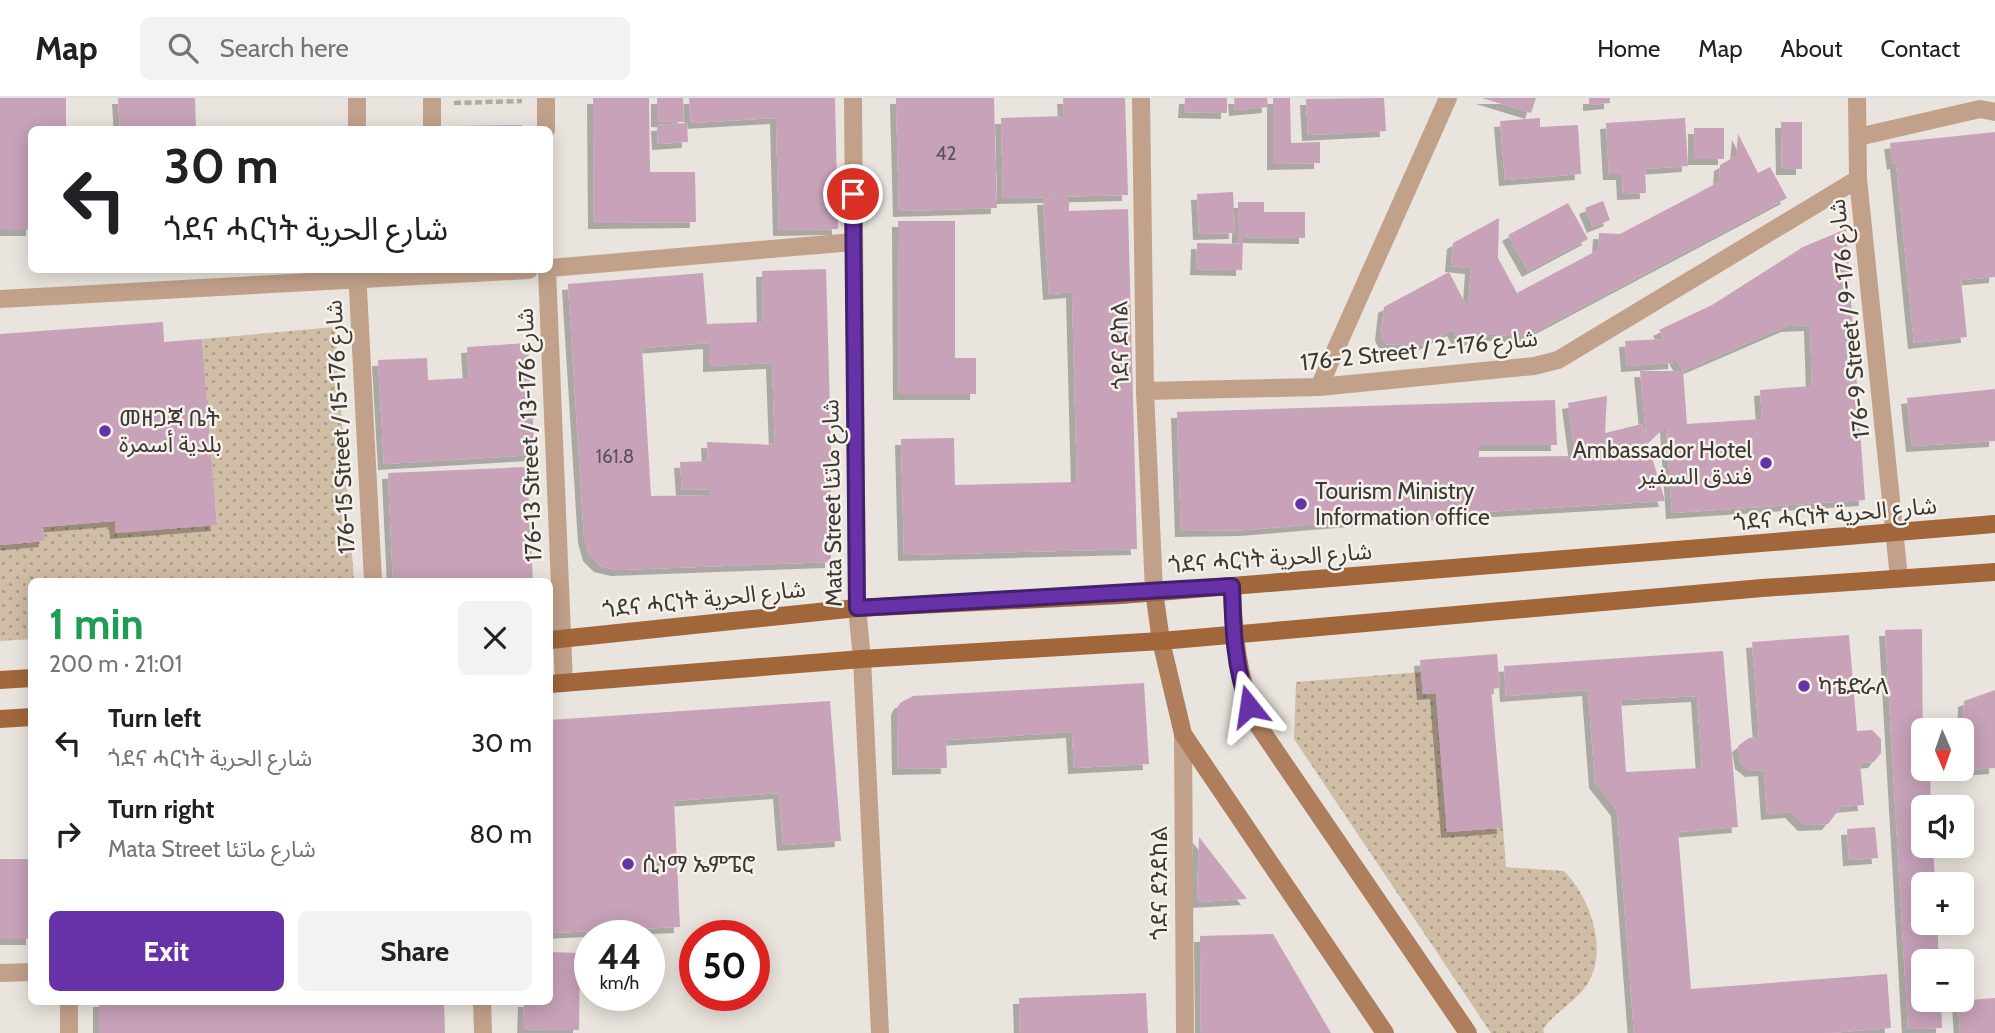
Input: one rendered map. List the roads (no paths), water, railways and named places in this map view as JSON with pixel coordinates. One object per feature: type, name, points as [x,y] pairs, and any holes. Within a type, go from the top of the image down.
[{"type":"main road","name":"ጎደና ሓርነት شارع الحرية","points":[[556,639],[857,608],[1232,586],[1995,524]]},
{"type":"main road","points":[[557,683],[862,659],[1161,641],[1995,572]]},
{"type":"main road","points":[[1232,586],[1233,634],[1243,691],[1255,721],[1468,1033]]},
{"type":"main road","points":[[1154,591],[1161,641],[1183,734],[1385,1033]]},
{"type":"main road","points":[[0,680],[28,677]]},
{"type":"main road","points":[[0,719],[28,717]]},
{"type":"street","points":[[357,98],[357,126]]},
{"type":"street","name":"Mata Street شارع ماتئا","points":[[853,98],[857,608],[862,659],[880,1033]]},
{"type":"street","name":"ጎደና ደከል","points":[[1140,98],[1145,391],[1154,591]]},
{"type":"street","points":[[1319,387],[1448,98]]},
{"type":"street","name":"176-9 Street / شارع 176-9","points":[[1857,98],[1858,179],[1899,578]]},
{"type":"street","points":[[546,99],[546,126]]},
{"type":"street","points":[[432,101],[432,126]]},
{"type":"street","points":[[1858,137],[1980,109],[1995,112]]},
{"type":"street","name":"176-2 Street / شارع 176-2","points":[[1145,391],[1319,387],[1534,366],[1558,360],[1858,179]]},
{"type":"street","points":[[553,269],[853,242]]},
{"type":"street","points":[[0,299],[357,275],[434,273]]},
{"type":"street","name":"176-13 Street / شارع 176-13","points":[[548,273],[557,683]]},
{"type":"street","name":"176-15 Street / شارع 176-15","points":[[357,275],[373,578]]},
{"type":"street","name":"ጎደና ደንደከል","points":[[1183,734],[1185,1033]]},
{"type":"street","points":[[0,973],[28,972]]},
{"type":"street","points":[[69,1005],[69,1033]]},
{"type":"street","points":[[482,1005],[483,1033]]},
{"type":"place","name":"መዘጋጃ ቤት بلدية أسمرة","points":[[105,431]]},
{"type":"place","name":"Ambassador Hotel فندق السفير","points":[[1766,463]]},
{"type":"place","name":"Tourism Ministry Information office","points":[[1301,504]]},
{"type":"place","name":"ካቴድራለ","points":[[1804,686]]},
{"type":"place","name":"ሲነማ ኤምፔሮ","points":[[628,864]]}]
